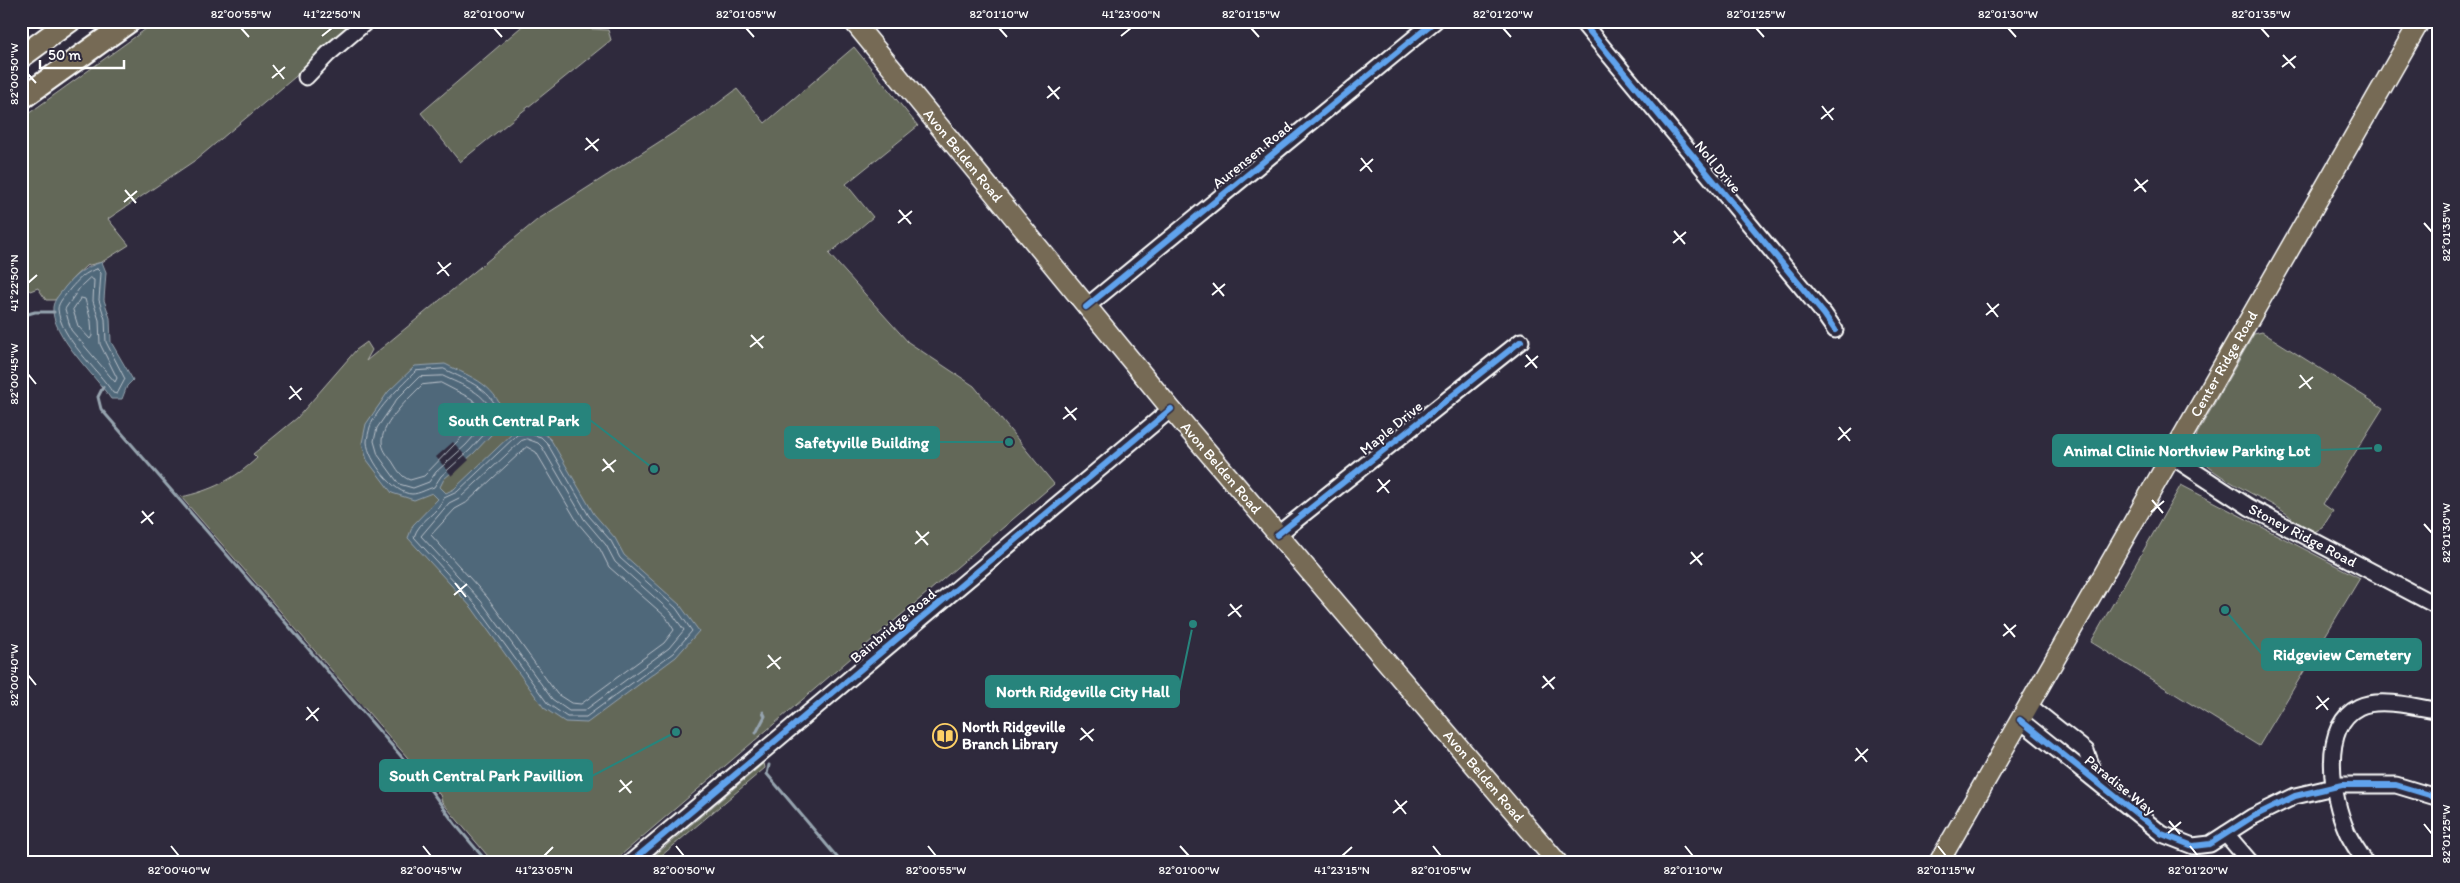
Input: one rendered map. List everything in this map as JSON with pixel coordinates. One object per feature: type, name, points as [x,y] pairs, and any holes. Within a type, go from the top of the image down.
[{"type":"highway","points":[[21,56],[70,21]]},
{"type":"highway","points":[[21,99],[130,21]]},
{"type":"main road","name":"Avon Belden Road","points":[[853,21],[1171,409],[1557,862]]},
{"type":"main road","name":"Center Ridge Road","points":[[1939,862],[2420,21]]},
{"type":"street","points":[[306,77],[328,54],[367,21]]},
{"type":"street","name":"Aurensen Road","points":[[1086,307],[1435,21]]},
{"type":"street","name":"Noll Drive","points":[[1581,21],[1824,314],[1834,330]]},
{"type":"street","name":"Maple Drive","points":[[1277,535],[1521,341]]},
{"type":"street","name":"Bainbridge Road","points":[[631,862],[1171,409]]},
{"type":"street","name":"Stoney Ridge Road","points":[[2171,456],[2249,507],[2439,607]]},
{"type":"street","points":[[2365,862],[2348,833],[2335,787],[2333,749],[2335,733],[2343,719],[2360,706],[2392,703],[2439,711]]},
{"type":"street","name":"Paradise Way","points":[[2024,713],[2097,782],[2162,834],[2193,846],[2210,844],[2252,817],[2295,796],[2335,787],[2396,785],[2439,798]]},
{"type":"street","points":[[2226,834],[2250,862]]},
{"type":"green space","points":[[157,21],[362,21],[197,159],[108,219],[129,245],[102,262],[86,266],[73,278],[55,300],[46,300],[38,288],[30,291],[21,281],[21,119]]},
{"type":"green space","points":[[528,21],[584,21],[592,29],[608,30],[611,40],[460,162],[421,113]]},
{"type":"green space","points":[[854,47],[918,126],[846,184],[873,217],[829,254],[908,342],[974,386],[1054,484],[613,862],[493,862],[442,802],[440,795],[181,497],[222,483],[249,465],[257,458],[253,454],[297,418],[356,350],[367,342],[372,350],[366,361],[537,220],[709,110],[737,89],[765,123]]},
{"type":"green space","points":[[2262,332],[2383,408],[2323,504],[2333,511],[2322,528],[2312,533],[2287,514],[2221,476],[2199,458],[2194,448],[2197,434],[2254,334]]},
{"type":"green space","points":[[2181,485],[2360,578],[2259,746],[2091,642]]},
{"type":"green space","points":[[764,763],[765,768],[654,862],[647,862]]},
{"type":"water","points":[[102,262],[106,272],[104,300],[110,318],[111,342],[133,380],[127,386],[122,399],[111,399],[66,342],[54,318],[54,304],[65,287],[81,272]]},
{"type":"water","points":[[445,364],[483,384],[497,398],[505,420],[474,453],[444,479],[440,487],[446,493],[454,489],[515,431],[530,429],[543,433],[551,440],[594,514],[615,538],[624,555],[680,605],[699,631],[676,657],[587,723],[565,722],[544,708],[472,608],[408,538],[413,525],[438,499],[432,493],[414,500],[392,493],[367,460],[362,443],[366,424],[388,392],[415,366]]},
{"type":"pier","points":[[453,442],[469,460],[452,476],[436,457]]},
{"type":"waterway","points":[[21,316],[35,312],[54,312]]},
{"type":"waterway","points":[[103,387],[98,397],[101,409],[432,792],[455,824],[487,862]]},
{"type":"waterway","points":[[756,733],[765,716],[763,712]]},
{"type":"waterway","points":[[769,765],[767,774],[841,862]]},
{"type":"cycle path","points":[[1086,307],[1435,21]]},
{"type":"cycle path","points":[[1581,21],[1824,314],[1835,330]]},
{"type":"cycle path","points":[[1277,535],[1521,341]]},
{"type":"cycle path","points":[[631,862],[1171,409]]},
{"type":"cycle path","points":[[2020,720],[2162,834],[2193,846],[2210,844],[2252,817],[2295,796],[2342,785],[2396,785],[2439,798]]},
{"type":"place","name":"Safetyville Building","points":[[1009,442]]},
{"type":"place","name":"Animal Clinic Northview Parking Lot","points":[[2378,448]]},
{"type":"place","name":"South Central Park","points":[[654,469]]},
{"type":"place","name":"Ridgeview Cemetery","points":[[2225,610]]},
{"type":"place","name":"North Ridgeville City Hall","points":[[1193,624]]},
{"type":"place","name":"South Central Park Pavillion","points":[[676,732]]},
{"type":"place","name":"North Ridgeville Branch Library","points":[[945,736]]}]
